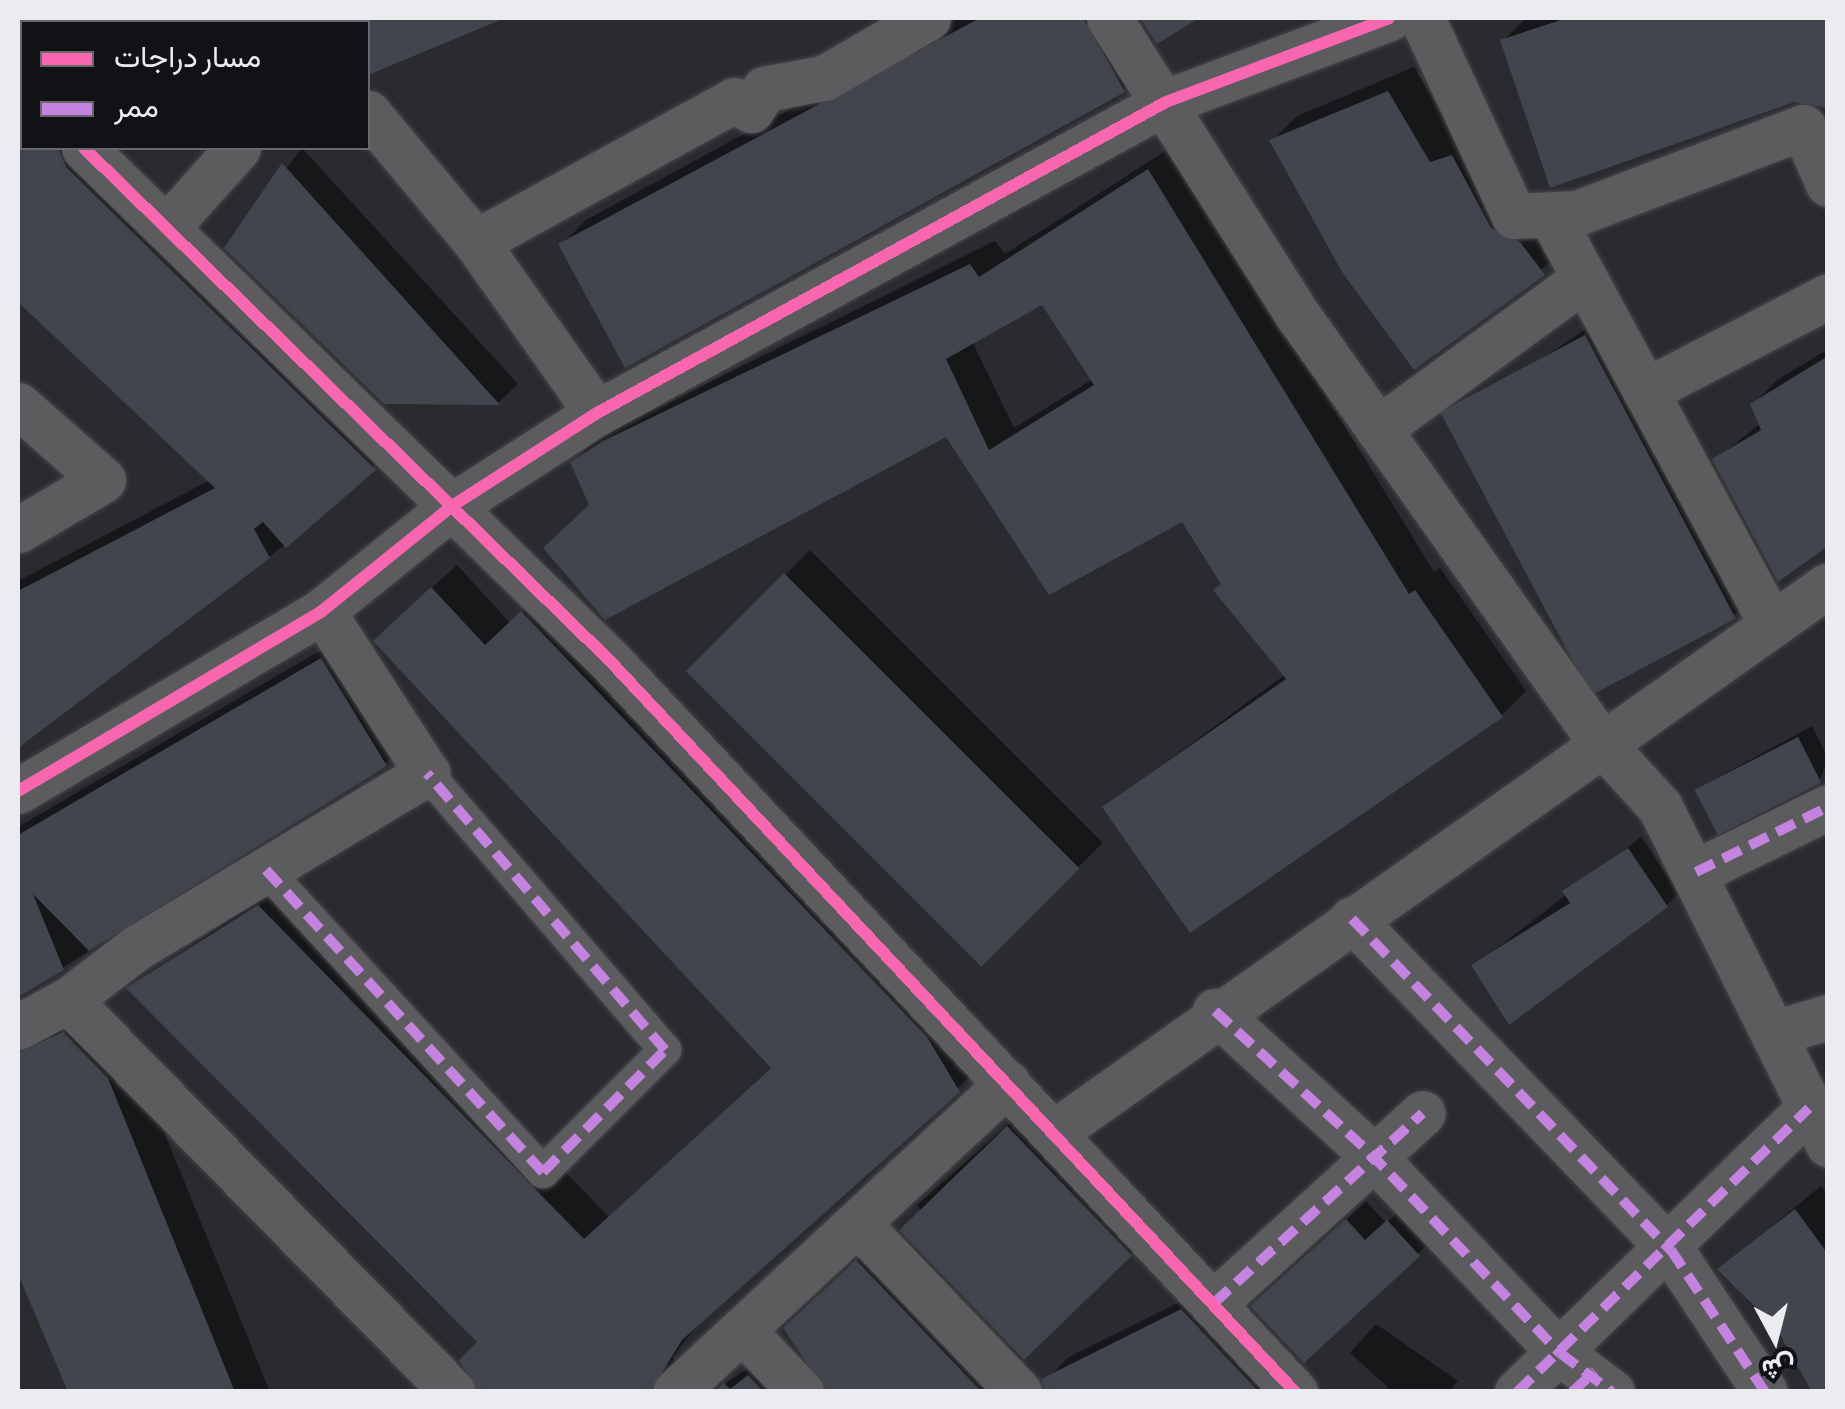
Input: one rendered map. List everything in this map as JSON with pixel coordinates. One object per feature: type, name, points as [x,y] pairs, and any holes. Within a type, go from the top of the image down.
[{"type":"street","points":[[476,242],[734,100],[751,110],[764,89],[824,78],[928,18]]},
{"type":"street","points":[[1109,18],[1378,430],[1599,740],[1660,807],[1696,872],[1818,1126],[1670,1250],[1585,1376],[1516,1392]]},
{"type":"street","points":[[18,792],[322,611],[452,506],[597,413],[1166,102],[1319,29],[1389,18]]},
{"type":"street","points":[[1422,18],[1502,204],[1530,222],[1553,220],[1816,123],[1828,184]]},
{"type":"street","points":[[370,116],[476,242],[597,413]]},
{"type":"street","points":[[86,150],[452,506],[1008,1083],[1295,1392]]},
{"type":"street","points":[[167,228],[236,150]]},
{"type":"street","points":[[1553,220],[1772,625]]},
{"type":"street","points":[[1378,430],[1584,279]]},
{"type":"street","points":[[1645,391],[1828,296]]},
{"type":"street","points":[[18,405],[103,480],[18,530]]},
{"type":"street","points":[[1053,1133],[1215,1011],[1352,920],[1599,740],[1828,585]]},
{"type":"street","points":[[266,870],[543,1172],[665,1050],[427,773],[322,611]]},
{"type":"street","points":[[18,1028],[427,773]]},
{"type":"street","points":[[1696,872],[1828,807]]},
{"type":"street","points":[[1352,920],[1670,1250],[1765,1392]]},
{"type":"street","points":[[68,1000],[453,1392]]},
{"type":"street","points":[[1215,1011],[1370,1152],[1585,1376]]},
{"type":"street","points":[[1774,1033],[1828,1017]]},
{"type":"street","points":[[675,1392],[1008,1083]]},
{"type":"street","points":[[1214,1303],[1370,1152],[1423,1112]]},
{"type":"street","points":[[858,1224],[1019,1392]]},
{"type":"street","points":[[742,1330],[801,1392]]},
{"type":"building","points":[[368,18],[505,18],[370,74]]},
{"type":"building","points":[[980,18],[1083,18],[1125,92],[625,368],[558,244]]},
{"type":"building","points":[[1140,18],[1199,18],[1157,44]]},
{"type":"building","points":[[1567,18],[1828,18],[1828,108],[1794,102],[1550,188],[1500,40]]},
{"type":"building","points":[[1388,91],[1430,162],[1452,155],[1491,228],[1520,242],[1545,275],[1414,370],[1342,272],[1269,140]]},
{"type":"building","points":[[18,148],[59,150],[66,167],[376,470],[286,548],[263,522],[254,529],[270,558],[18,748],[18,591],[215,488],[18,302]]},
{"type":"building","points":[[282,163],[500,405],[384,404],[224,248]]},
{"type":"building","points":[[1148,169],[1409,594],[1415,590],[1503,717],[1190,933],[1102,807],[1286,679],[1213,590],[1221,584],[1182,522],[1049,595],[946,437],[605,620],[543,548],[589,505],[570,462],[603,441],[970,264],[979,277]],"holes":[[[1042,305],[1094,385],[989,450],[946,359]]]},
{"type":"building","points":[[1585,335],[1736,618],[1591,695],[1440,412]]},
{"type":"building","points":[[1828,356],[1828,546],[1778,582],[1712,459],[1761,430],[1750,404]]},
{"type":"building","points":[[784,573],[1080,869],[981,967],[686,671]]},
{"type":"building","points":[[431,587],[485,645],[521,611],[927,1037],[960,1092],[682,1340],[650,1392],[478,1392],[459,1360],[477,1342],[126,988],[258,905],[584,1239],[771,1068],[373,641]]},
{"type":"building","points":[[321,658],[387,766],[89,951],[33,894],[64,970],[18,997],[18,835]]},
{"type":"building","points":[[1798,737],[1821,782],[1718,835],[1695,790]]},
{"type":"building","points":[[1628,848],[1668,907],[1509,1025],[1471,965],[1570,903],[1562,891]]},
{"type":"building","points":[[63,1032],[108,1078],[235,1392],[68,1392],[18,1274],[18,1053]]},
{"type":"building","points":[[1007,1126],[1132,1255],[1024,1360],[899,1230]]},
{"type":"building","points":[[1795,1209],[1828,1254],[1828,1392],[1812,1392],[1776,1328],[1717,1269]]},
{"type":"building","points":[[1346,1219],[1365,1240],[1387,1220],[1420,1256],[1304,1363],[1250,1306]]},
{"type":"building","points":[[856,1260],[982,1392],[826,1392],[783,1328]]},
{"type":"building","points":[[1181,1309],[1259,1392],[1044,1392],[1041,1379]]},
{"type":"building","points":[[748,1375],[764,1392],[714,1392],[724,1383],[730,1389]]},
{"type":"marked path","points":[[266,870],[543,1172],[665,1050],[427,773]]},
{"type":"marked path","points":[[1696,872],[1828,807]]},
{"type":"marked path","points":[[1352,919],[1671,1250],[1765,1392]]},
{"type":"marked path","points":[[1215,1011],[1370,1153],[1560,1353],[1612,1392]]},
{"type":"marked path","points":[[1517,1392],[1809,1108]]},
{"type":"marked path","points":[[1214,1303],[1423,1113]]},
{"type":"marked path","points":[[1572,1392],[1595,1371]]},
{"type":"cycle path","points":[[18,791],[322,611],[452,506],[597,413],[1166,102],[1389,18]]},
{"type":"cycle path","points":[[86,150],[610,661],[1295,1392]]}]
